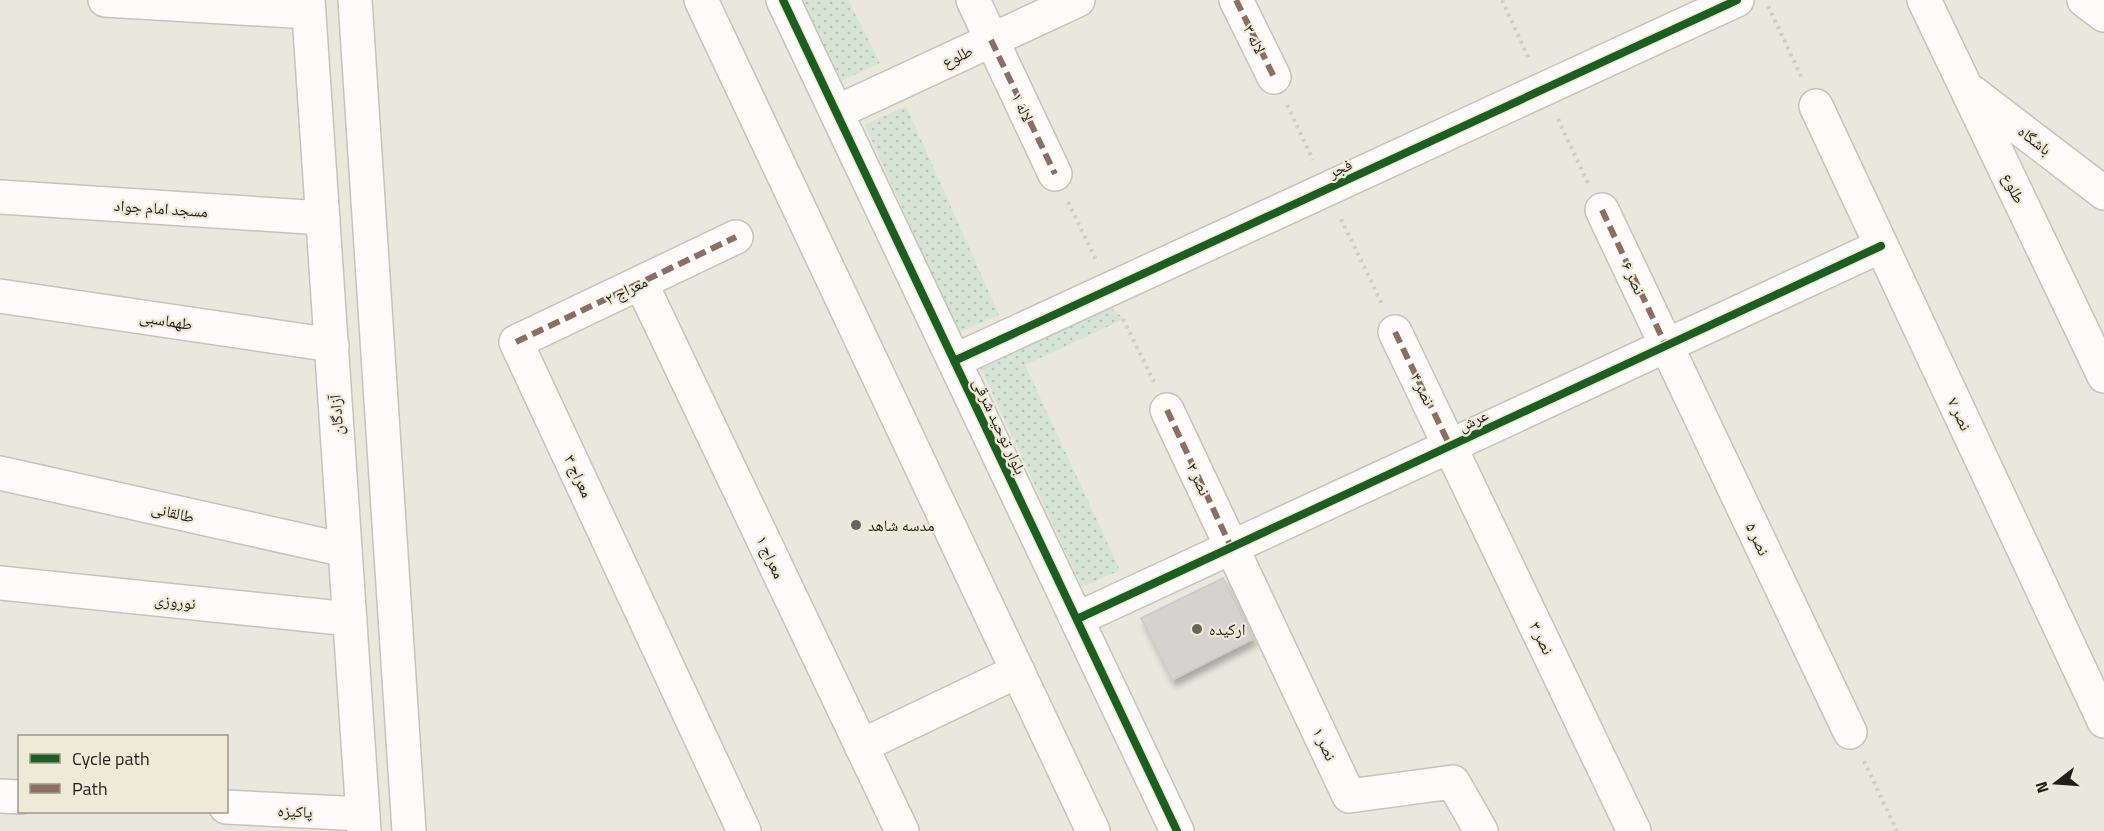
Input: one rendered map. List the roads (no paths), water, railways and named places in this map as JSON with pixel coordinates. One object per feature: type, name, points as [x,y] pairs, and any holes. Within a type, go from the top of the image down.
[{"type":"street","points":[[105,0],[308,6]]},
{"type":"street","points":[[355,0],[409,831]]},
{"type":"street","points":[[701,0],[1093,831]]},
{"type":"street","name":"بلوار توحید شرقی","points":[[783,0],[1177,831]]},
{"type":"street","name":"لاله ۱","points":[[973,0],[1055,174]]},
{"type":"street","name":"طلوع","points":[[837,112],[1078,0]]},
{"type":"street","name":"لاله ۳","points":[[1236,0],[1274,77]]},
{"type":"street","name":"فجر","points":[[954,361],[1737,0]]},
{"type":"street","name":"طلوع","points":[[1924,0],[2104,376]]},
{"type":"street","points":[[2084,0],[2104,15]]},
{"type":"street","name":"آزادگان","points":[[308,6],[364,822]]},
{"type":"street","name":"باشگاه","points":[[1966,87],[2104,193]]},
{"type":"street","name":"نصر ۷","points":[[1816,106],[2104,721]]},
{"type":"street","name":"مسجد امام جواد","points":[[0,197],[323,218]]},
{"type":"street","name":"نصر ۶","points":[[1602,210],[1666,346]]},
{"type":"street","name":"معراج ۲","points":[[516,342],[736,237],[641,283]]},
{"type":"street","name":"عرش","points":[[1077,619],[1881,246]]},
{"type":"street","points":[[516,342],[641,283]]},
{"type":"street","name":"معراج ۱","points":[[641,283],[902,831]]},
{"type":"street","name":"طهماسبی","points":[[0,296],[332,345]]},
{"type":"street","name":"نصر ۴","points":[[1395,332],[1450,446]]},
{"type":"street","name":"معراج ۳","points":[[516,342],[744,831]]},
{"type":"street","name":"نصر ۵","points":[[1666,346],[1850,732]]},
{"type":"street","name":"نصر ۲","points":[[1167,410],[1231,547]]},
{"type":"street","name":"نصر ۳","points":[[1450,446],[1634,831]]},
{"type":"street","name":"طالقانی","points":[[0,473],[345,550]]},
{"type":"street","name":"نصر ۱","points":[[1231,547],[1349,796],[1453,783],[1480,831]]},
{"type":"street","name":"نوروزی","points":[[0,583],[350,619]]},
{"type":"street","points":[[861,746],[1018,671]]},
{"type":"street","points":[[0,796],[18,797]]},
{"type":"street","name":"پاکیزه","points":[[228,807],[364,822]]},
{"type":"place","name":"مدسه شاهد","points":[[856,525]]},
{"type":"place","name":"ارکیده","points":[[1197,629]]}]
